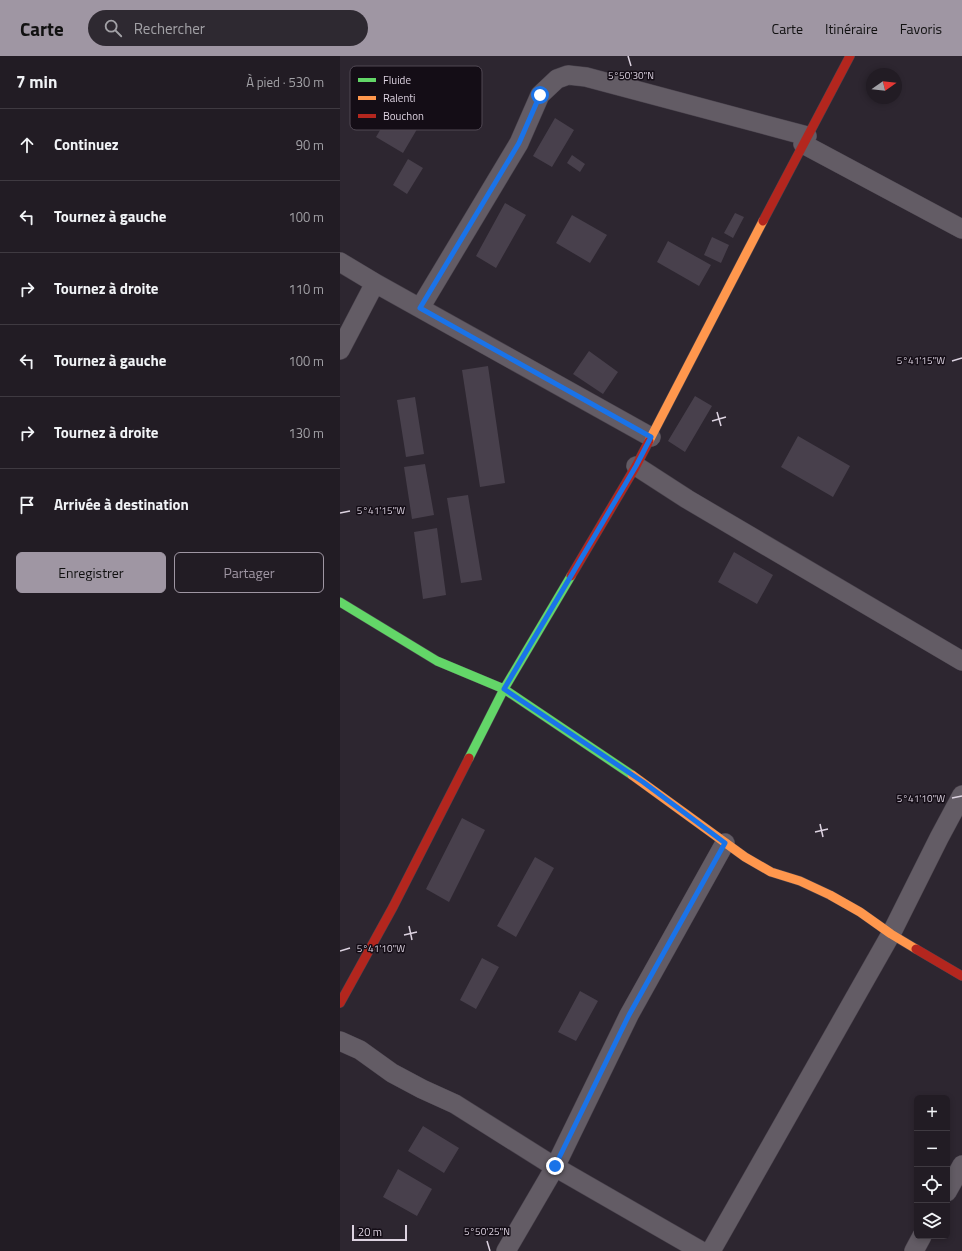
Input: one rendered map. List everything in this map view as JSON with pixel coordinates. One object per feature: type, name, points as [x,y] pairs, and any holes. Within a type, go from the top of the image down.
[{"type":"street","points":[[340,1003],[393,907],[504,689],[636,466],[850,56]]},
{"type":"street","points":[[420,308],[519,143],[540,95],[557,79],[568,75],[586,77],[805,140],[962,229]]},
{"type":"street","points":[[340,262],[651,437]]},
{"type":"street","points":[[340,350],[375,282]]},
{"type":"street","points":[[636,466],[687,499],[962,661]]},
{"type":"street","points":[[340,602],[437,660],[504,689],[643,782],[745,857],[771,872],[800,881],[830,895],[860,912],[891,934],[962,976]]},
{"type":"street","points":[[711,1251],[891,934],[962,795]]},
{"type":"street","points":[[506,1251],[555,1166],[629,1015],[725,843]]},
{"type":"street","points":[[340,1041],[360,1050],[392,1073],[455,1104],[555,1166],[701,1251]]},
{"type":"street","points":[[950,1187],[962,1165]]},
{"type":"street","points":[[914,1251],[920,1239]]},
{"type":"building","points":[[555,118],[574,130],[552,167],[533,156]]},
{"type":"building","points":[[380,130],[417,130],[403,153],[376,137]]},
{"type":"building","points":[[572,155],[585,164],[580,172],[567,163]]},
{"type":"building","points":[[408,159],[423,168],[407,194],[393,185]]},
{"type":"building","points":[[505,203],[526,215],[496,268],[476,256]]},
{"type":"building","points":[[735,213],[744,217],[733,238],[724,233]]},
{"type":"building","points":[[572,215],[607,235],[590,263],[556,243]]},
{"type":"building","points":[[712,237],[729,245],[721,263],[704,255]]},
{"type":"building","points":[[668,241],[711,265],[699,286],[657,262]]},
{"type":"building","points":[[589,351],[618,372],[603,394],[573,374]]},
{"type":"building","points":[[488,366],[505,483],[480,487],[462,370]]},
{"type":"building","points":[[695,396],[712,406],[685,452],[668,441]]},
{"type":"building","points":[[415,397],[424,454],[406,457],[397,400]]},
{"type":"building","points":[[798,436],[850,466],[833,497],[781,467]]},
{"type":"building","points":[[425,464],[434,515],[412,519],[404,467]]},
{"type":"building","points":[[468,495],[482,580],[461,583],[447,498]]},
{"type":"building","points":[[437,528],[446,595],[423,599],[414,532]]},
{"type":"building","points":[[734,552],[773,575],[757,604],[718,582]]},
{"type":"building","points":[[462,818],[485,830],[449,902],[426,889]]},
{"type":"building","points":[[535,857],[554,868],[516,937],[497,926]]},
{"type":"building","points":[[482,958],[499,967],[476,1009],[460,1000]]},
{"type":"building","points":[[580,991],[598,1001],[576,1041],[558,1032]]},
{"type":"building","points":[[423,1126],[459,1148],[444,1173],[408,1151]]},
{"type":"building","points":[[398,1169],[432,1189],[417,1216],[383,1197]]},
{"type":"traffic: fast","points":[[469,758],[504,689],[571,576]]},
{"type":"traffic: fast","points":[[340,602],[437,661],[504,689],[632,775]]},
{"type":"traffic: slow","points":[[649,441],[763,221]]},
{"type":"traffic: slow","points":[[632,775],[745,857],[771,872],[800,881],[830,895],[860,912],[891,934],[916,949]]},
{"type":"traffic: jam","points":[[763,221],[850,56]]},
{"type":"traffic: jam","points":[[571,576],[636,466],[649,441]]},
{"type":"traffic: jam","points":[[340,1003],[393,907],[469,758]]},
{"type":"traffic: jam","points":[[916,949],[962,976]]},
{"type":"route","points":[[540,95],[519,143],[420,308],[651,437],[636,466],[504,689],[643,782],[725,843],[629,1015],[555,1166]]}]
